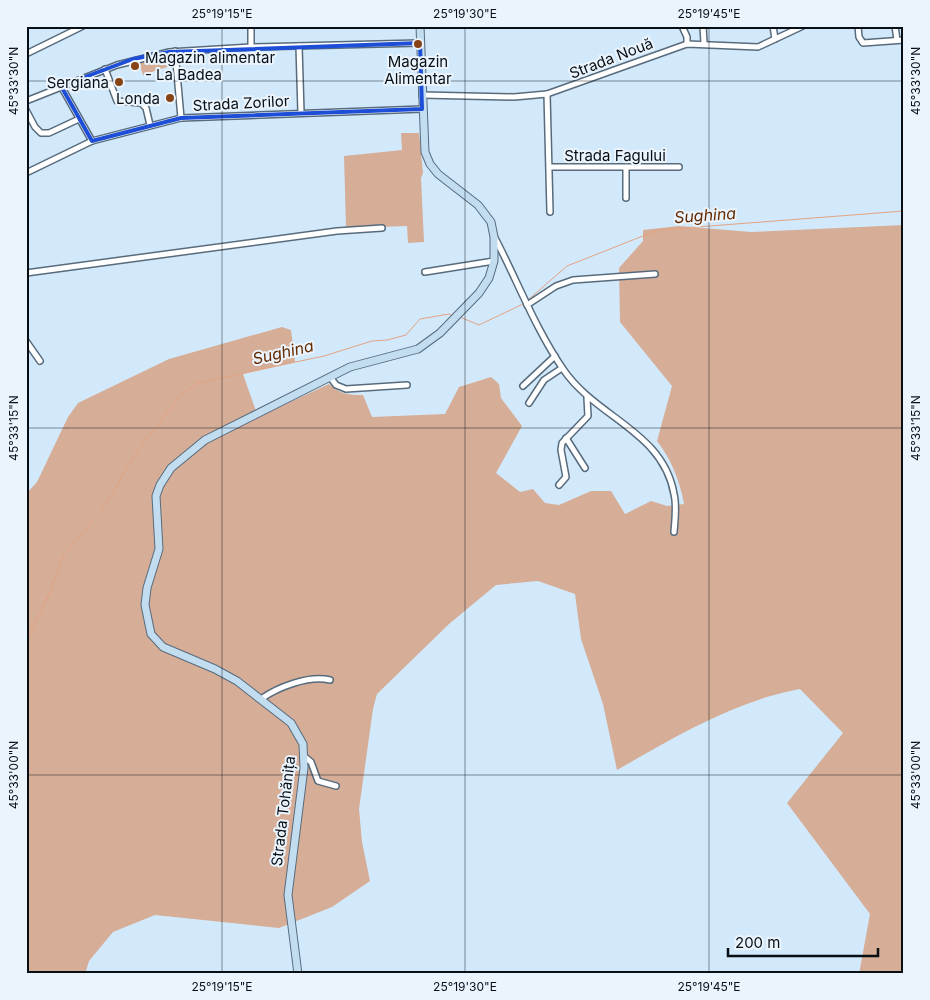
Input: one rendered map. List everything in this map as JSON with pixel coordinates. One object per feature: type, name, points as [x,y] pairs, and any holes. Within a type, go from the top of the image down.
[{"type":"main road","name":"Strada Tohănița","points":[[298,974],[288,895],[305,757],[302,740],[296,729],[261,699],[226,675],[163,647],[151,634],[145,606],[147,588],[159,549],[156,496],[167,473],[195,447],[218,432],[362,363],[418,349],[433,339],[461,313],[486,283],[494,260],[494,237],[491,222],[484,211],[438,174],[430,164],[424,146],[420,26]]},
{"type":"street","points":[[26,54],[83,26]]},
{"type":"street","points":[[251,26],[251,47]]},
{"type":"street","points":[[682,26],[687,37],[687,44]]},
{"type":"street","points":[[704,26],[704,43]]},
{"type":"street","points":[[773,26],[775,39]]},
{"type":"street","name":"Strada Nouă","points":[[422,95],[523,97],[547,94],[687,44],[704,43],[751,47],[765,45],[803,26]]},
{"type":"street","points":[[858,26],[859,37],[863,43],[904,40]]},
{"type":"street","points":[[895,26],[897,40]]},
{"type":"street","points":[[27,99],[105,69],[146,56],[176,51],[251,47],[420,43]]},
{"type":"street","name":"Strada Zorilor","points":[[299,46],[301,112]]},
{"type":"street","name":"Strada Zorilor","points":[[176,51],[181,118]]},
{"type":"street","points":[[105,69],[115,100],[120,103],[141,103],[146,108],[150,125]]},
{"type":"street","points":[[61,86],[92,141]]},
{"type":"street","name":"Strada Fagului","points":[[547,94],[550,212]]},
{"type":"street","name":"Strada Zorilor","points":[[26,173],[92,141],[181,118],[422,108]]},
{"type":"street","points":[[26,110],[35,127],[41,133],[49,133],[79,119]]},
{"type":"street","name":"Strada Fagului","points":[[550,167],[679,167]]},
{"type":"street","points":[[626,168],[626,198]]},
{"type":"street","points":[[26,273],[338,231],[382,228]]},
{"type":"street","points":[[494,237],[537,328],[562,368],[587,398],[641,436],[657,454],[670,477],[674,492],[674,532]]},
{"type":"street","points":[[425,272],[494,260]]},
{"type":"street","points":[[527,305],[556,286],[573,280],[655,274]]},
{"type":"street","points":[[26,342],[40,361]]},
{"type":"street","points":[[523,386],[555,356]]},
{"type":"street","points":[[530,403],[544,380],[562,368]]},
{"type":"street","points":[[330,377],[336,385],[346,389],[407,385]]},
{"type":"street","points":[[559,485],[566,477],[561,450],[562,443],[588,416],[587,398]]},
{"type":"street","points":[[566,438],[585,468]]},
{"type":"street","points":[[261,699],[275,691],[310,680],[330,680]]},
{"type":"street","points":[[305,757],[311,762],[318,781],[336,786]]},
{"type":"highlighted area","points":[[420,43],[422,109],[181,118],[92,141],[61,86],[133,59],[169,52]]},
{"type":"shaded area","points":[[166,55],[172,58],[173,65],[143,75],[139,63]]},
{"type":"shaded area","points":[[401,133],[419,133],[423,173],[421,178],[424,242],[408,243],[407,226],[346,228],[344,156],[402,150]]},
{"type":"shaded area","points":[[904,225],[904,974],[859,974],[870,914],[787,803],[843,733],[800,689],[752,702],[728,711],[683,733],[617,770],[603,704],[581,639],[575,594],[538,581],[496,585],[449,624],[377,694],[373,709],[359,809],[362,842],[370,881],[332,907],[279,928],[155,915],[113,932],[89,961],[85,974],[26,974],[26,494],[37,482],[68,417],[78,403],[169,359],[282,327],[291,330],[295,362],[243,374],[258,417],[329,384],[345,393],[363,395],[372,417],[445,414],[459,387],[491,377],[499,384],[501,398],[522,426],[496,473],[520,492],[533,489],[545,503],[559,505],[591,491],[611,491],[625,514],[651,501],[667,506],[684,504],[674,471],[667,455],[657,441],[672,386],[620,322],[619,268],[643,241],[643,230],[679,226],[751,232]]},
{"type":"waterway","name":"Sughina","points":[[528,300],[567,266],[658,230],[904,211]]},
{"type":"waterway","name":"Sughina","points":[[460,317],[479,325],[523,304]]},
{"type":"waterway","name":"Sughina","points":[[99,513],[107,503],[133,457],[180,396],[197,383],[324,356],[372,341],[387,340],[406,335],[420,319],[449,314],[453,316]]},
{"type":"waterway","name":"Sughina","points":[[26,636],[30,634],[47,599],[64,555],[95,518]]},
{"type":"place","name":"Magazin Alimentar","points":[[418,44]]},
{"type":"place","name":"Magazin alimentar - La Badea","points":[[135,66]]},
{"type":"place","name":"Sergiana","points":[[119,82]]},
{"type":"place","name":"Londa","points":[[170,98]]}]
